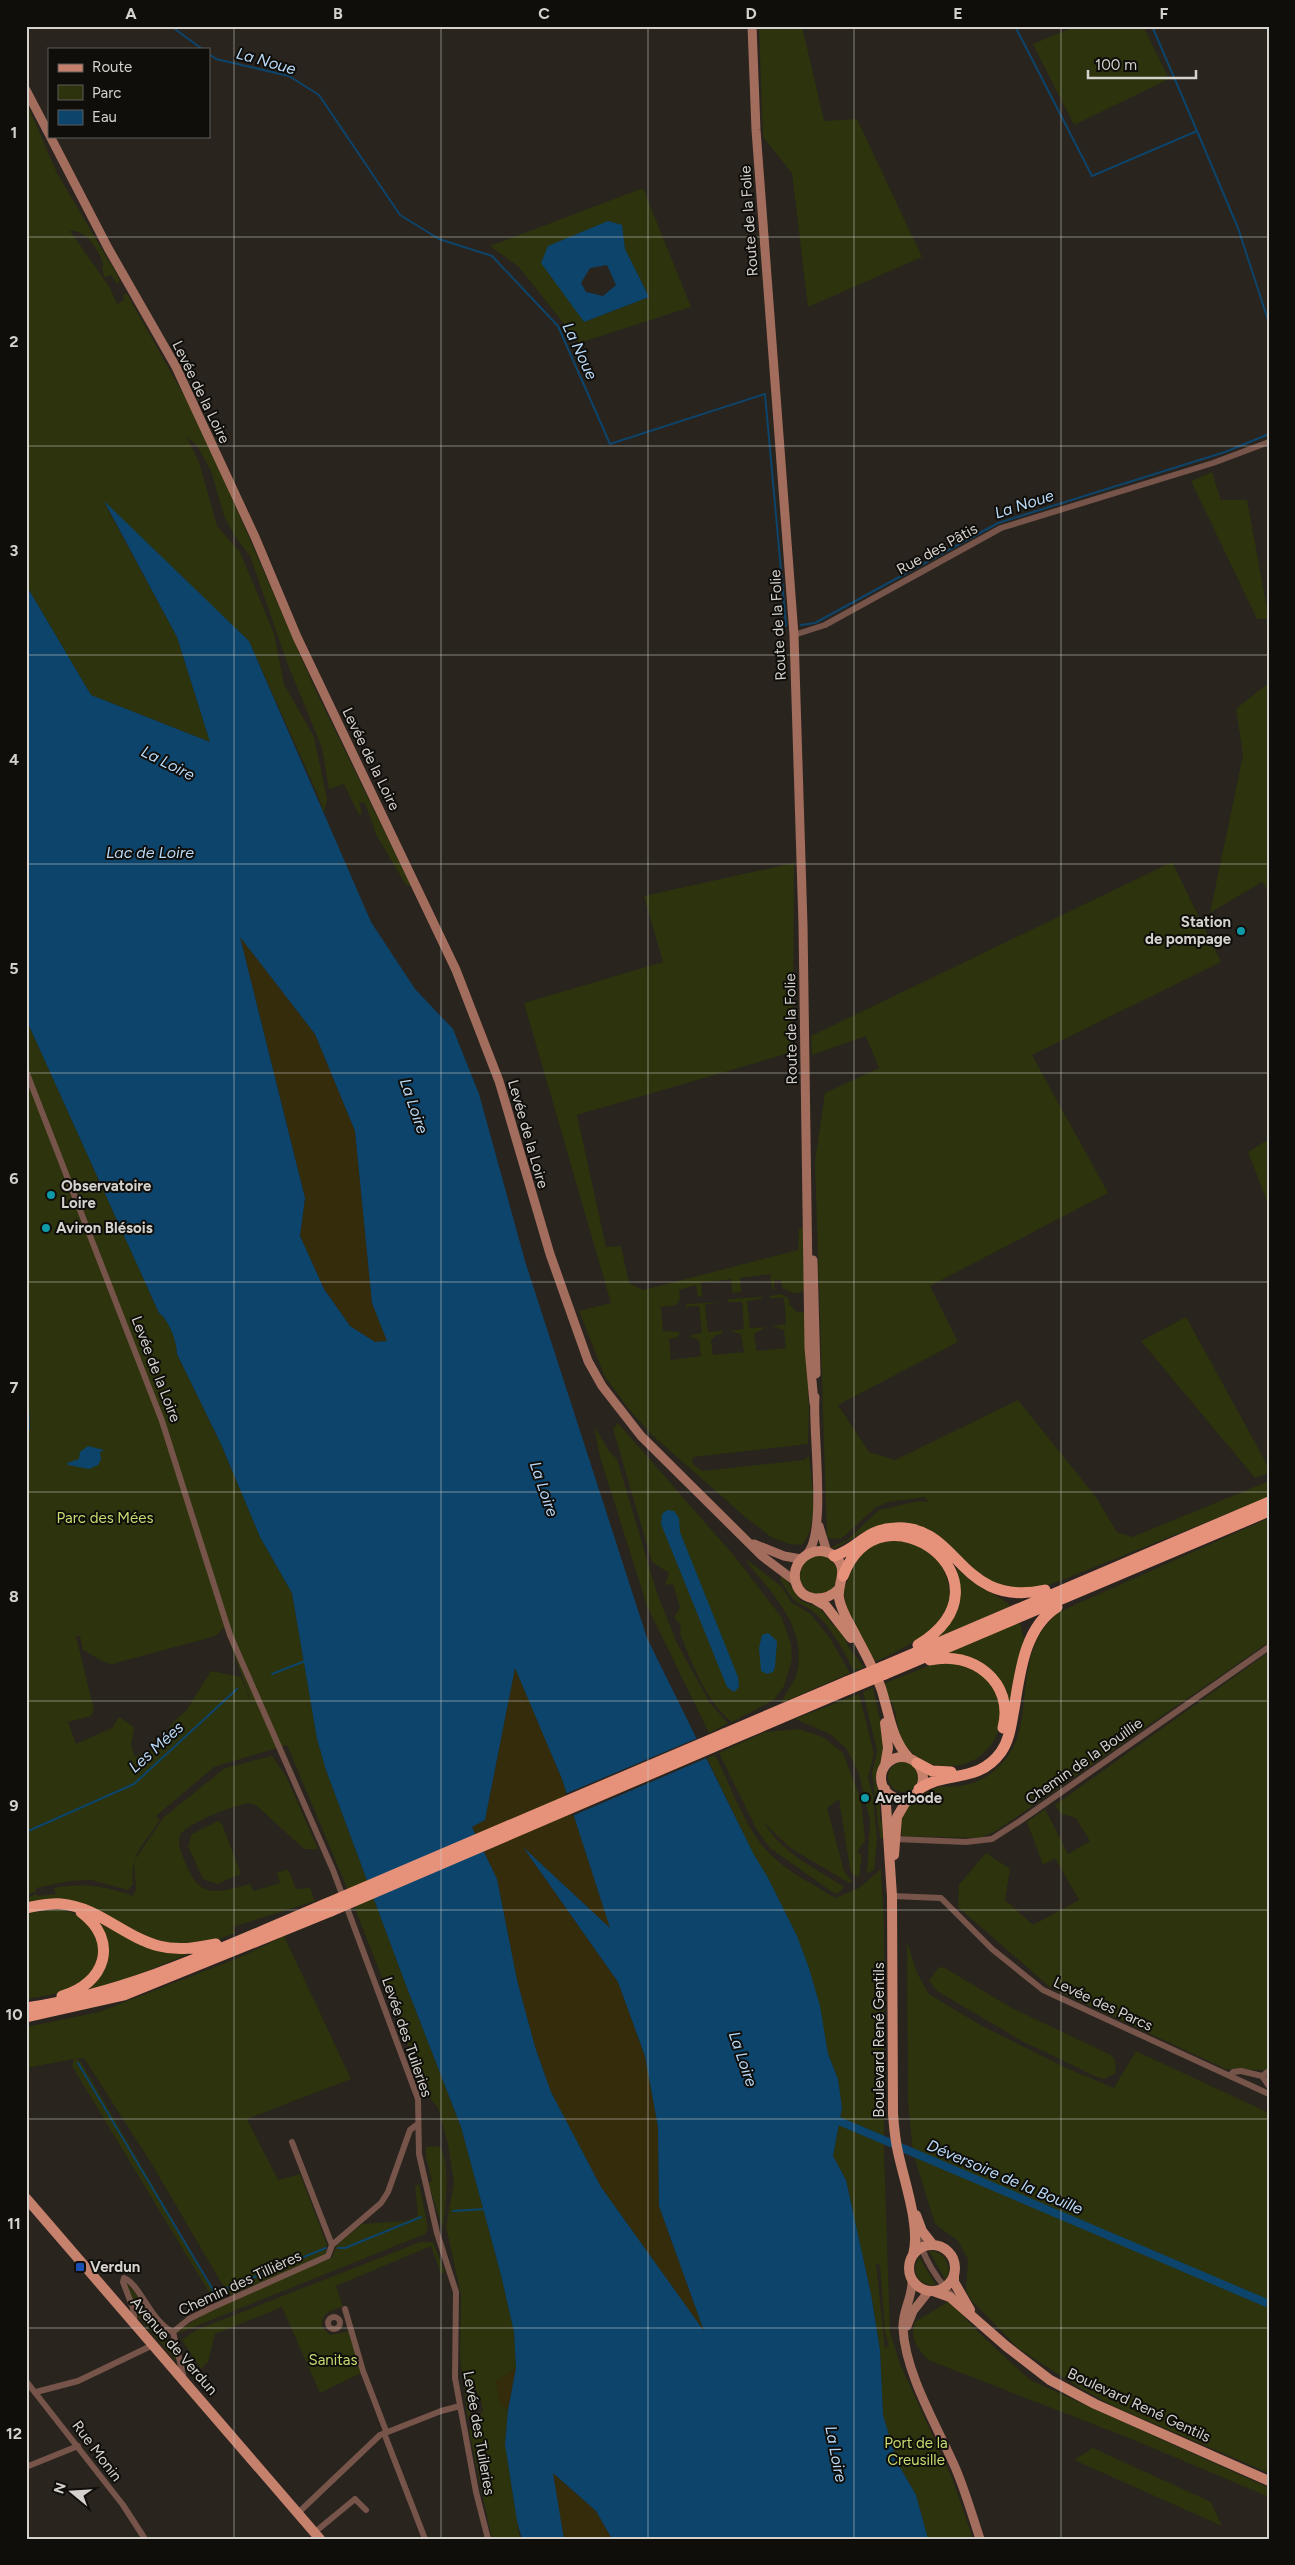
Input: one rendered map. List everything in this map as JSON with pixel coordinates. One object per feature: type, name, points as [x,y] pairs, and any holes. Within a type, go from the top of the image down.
[{"type":"highway","points":[[26,2017],[124,1995],[884,1670],[1069,1585],[1269,1502]]},
{"type":"highway","points":[[907,1665],[1269,1511]]},
{"type":"highway","points":[[831,1554],[844,1552],[865,1536],[881,1529],[897,1527],[922,1532],[934,1538],[946,1548],[970,1575],[1003,1592],[1029,1594],[1069,1585]]},
{"type":"highway","points":[[843,1576],[847,1565],[863,1547],[874,1541],[894,1536],[905,1536],[925,1542],[935,1549],[949,1566],[953,1575],[955,1594],[946,1621],[930,1637],[884,1670]]},
{"type":"highway","points":[[919,1789],[936,1780],[975,1773],[995,1759],[1008,1737],[1024,1660],[1036,1625],[1050,1611],[1091,1587]]},
{"type":"highway","points":[[884,1670],[942,1658],[968,1661],[992,1677],[1000,1690],[1005,1706],[1004,1724],[998,1744],[993,1752],[978,1763],[961,1770],[932,1771],[913,1761]]},
{"type":"highway","points":[[26,1908],[60,1904],[74,1906],[88,1911],[143,1940],[167,1948],[202,1947],[237,1940]]},
{"type":"highway","points":[[26,2008],[76,1991],[92,1980],[101,1965],[104,1948],[98,1928],[74,1906]]},
{"type":"highway","points":[[26,2008],[110,1990],[150,1977],[237,1940],[330,1907]]},
{"type":"main road","name":"Route de la Folie","points":[[752,26],[756,130],[794,635],[803,925],[809,1222],[814,1261],[816,1331],[814,1403],[818,1519],[812,1547],[803,1557]]},
{"type":"main road","name":"Levée de la Loire","points":[[26,90],[48,133]]},
{"type":"main road","name":"Levée de la Loire","points":[[51,138],[108,248],[176,367],[256,537],[297,637],[456,970],[499,1080],[547,1245],[588,1361],[621,1413],[641,1436],[762,1556],[795,1581]]},
{"type":"main road","name":"Route de la Folie","points":[[818,1519],[831,1554]]},
{"type":"main road","points":[[745,1539],[776,1554],[803,1557],[819,1551],[831,1554],[842,1568],[843,1576],[839,1589],[841,1607],[871,1663],[881,1688],[896,1739],[923,1776],[919,1789],[908,1798],[895,1797],[884,1789],[881,1777],[888,1748],[884,1718],[877,1689],[866,1663],[837,1618],[826,1606],[802,1593],[795,1581],[796,1566],[803,1557]]},
{"type":"main road","points":[[814,1599],[828,1597],[839,1589]]},
{"type":"main road","points":[[885,1766],[896,1758],[913,1761]]},
{"type":"main road","name":"Boulevard René Gentils","points":[[884,1789],[892,1896]]},
{"type":"main road","name":"Boulevard René Gentils","points":[[908,1798],[899,1811],[895,1839],[892,1896],[893,2114],[916,2239],[909,2267],[912,2280],[919,2288],[950,2297],[981,2325],[1050,2380],[1095,2404],[1269,2481]]},
{"type":"main road","name":"Boulevard René Gentils","points":[[905,2184],[922,2231],[933,2245],[948,2252],[954,2262],[954,2282],[964,2301],[981,2325]]},
{"type":"main road","name":"Avenue de Verdun","points":[[26,2198],[318,2536]]},
{"type":"main road","points":[[913,2255],[922,2248],[933,2245]]},
{"type":"main road","points":[[904,2338],[907,2323],[913,2311],[931,2291],[945,2287],[954,2274]]},
{"type":"main road","points":[[912,2280],[911,2298],[904,2318],[904,2338],[911,2365],[956,2468],[980,2539]]},
{"type":"street","name":"Rue des Pâtis","points":[[794,635],[825,625],[1001,528],[1213,463],[1268,442]]},
{"type":"street","name":"Levée de la Loire","points":[[26,1071],[162,1421],[230,1635],[249,1679]]},
{"type":"street","name":"Chemin de la Bouillie","points":[[895,1839],[966,1842],[992,1839],[1269,1647]]},
{"type":"street","name":"Levée des Tuileries","points":[[249,1679],[311,1817],[391,2022],[418,2099],[419,2154],[437,2234],[456,2292],[455,2378],[476,2492],[488,2539]]},
{"type":"street","name":"Levée des Parcs","points":[[892,1896],[941,1898],[992,1949],[1043,1990],[1269,2094]]},
{"type":"street","points":[[1230,2076],[1233,2072],[1241,2071],[1262,2076],[1269,2086]]},
{"type":"street","points":[[1262,2076],[1269,2071]]},
{"type":"street","name":"Chemin des Tillières","points":[[184,2381],[173,2332],[189,2319],[203,2312],[330,2255],[332,2245],[381,2203],[397,2171],[410,2130],[418,2124]]},
{"type":"street","points":[[292,2142],[332,2245]]},
{"type":"street","points":[[905,2184],[922,2248],[945,2287],[981,2325]]},
{"type":"street","points":[[135,2323],[133,2308],[123,2282],[124,2278],[130,2282],[152,2314],[173,2332]]},
{"type":"street","points":[[345,2309],[363,2371],[425,2539]]},
{"type":"street","points":[[340,2322],[349,2322]]},
{"type":"street","points":[[36,2392],[78,2381],[153,2344]]},
{"type":"street","name":"Rue Monin","points":[[26,2381],[124,2506],[145,2539]]},
{"type":"street","points":[[298,2514],[385,2432],[460,2406]]},
{"type":"street","points":[[26,2467],[78,2446]]},
{"type":"street","points":[[318,2536],[350,2501],[357,2500],[366,2510]]},
{"type":"green space","points":[[759,26],[802,26],[824,121],[857,119],[922,257],[808,307],[792,173],[763,137]]},
{"type":"green space","points":[[1076,26],[1143,26],[1169,79],[1074,125],[1033,44]]},
{"type":"green space","points":[[26,101],[57,173],[120,280],[118,285],[111,275],[105,277],[101,258],[96,248],[88,239],[80,232],[70,231],[110,288],[117,304],[124,300],[123,295],[127,294],[199,422],[313,685],[411,886],[406,885],[377,836],[365,803],[359,802],[362,814],[359,815],[344,784],[329,789],[322,748],[288,665],[250,556],[234,535],[224,516],[211,471],[198,447],[187,437],[199,462],[217,526],[240,552],[274,633],[284,684],[314,737],[327,799],[324,813],[317,793],[249,641],[105,504],[177,637],[210,742],[91,695],[26,585]]},
{"type":"green space","points":[[643,188],[691,307],[579,343],[519,267],[490,246]],"holes":[[[622,226],[625,249],[649,297],[584,322],[548,246]]]},
{"type":"green space","points":[[1212,472],[1221,500],[1247,500],[1269,619],[1257,619],[1191,481]]},
{"type":"green space","points":[[1269,671],[1269,893],[1262,882],[1210,913],[1243,755],[1236,709],[1267,684]]},
{"type":"green space","points":[[1172,862],[1221,962],[1032,1055],[1108,1193],[930,1286],[958,1342],[838,1405],[869,1452],[895,1460],[1018,1400],[1096,1497],[1117,1532],[1132,1537],[1269,1481],[1269,1497],[1055,1583],[1030,1590],[991,1584],[942,1541],[864,1532],[836,1548],[830,1548],[847,1540],[879,1510],[918,1501],[928,1502],[925,1497],[889,1502],[876,1507],[841,1539],[827,1538],[815,1162],[825,1093],[879,1068],[866,1036],[812,1055],[811,1036]]},
{"type":"green space","points":[[794,863],[793,1052],[577,1115],[606,1247],[621,1246],[629,1283],[643,1290],[798,1250],[799,1229],[804,1228],[804,1290],[801,1292],[793,1293],[782,1288],[781,1280],[774,1281],[774,1289],[772,1289],[770,1274],[740,1278],[741,1292],[732,1293],[731,1279],[701,1283],[702,1296],[698,1297],[696,1285],[679,1290],[680,1299],[676,1305],[661,1307],[663,1331],[680,1332],[677,1338],[669,1339],[671,1360],[701,1356],[699,1340],[688,1336],[702,1333],[699,1306],[684,1307],[687,1304],[720,1302],[705,1305],[708,1332],[722,1331],[722,1334],[716,1335],[711,1340],[713,1355],[744,1352],[741,1334],[730,1331],[744,1329],[742,1302],[727,1302],[729,1299],[762,1297],[762,1299],[747,1301],[750,1328],[766,1327],[754,1334],[757,1351],[786,1348],[784,1330],[772,1326],[786,1324],[784,1298],[769,1298],[770,1296],[781,1294],[789,1299],[789,1304],[797,1312],[805,1312],[809,1409],[808,1444],[693,1457],[692,1463],[702,1471],[804,1460],[809,1456],[813,1490],[813,1514],[808,1536],[802,1545],[789,1544],[771,1537],[744,1516],[651,1434],[628,1408],[605,1377],[579,1311],[611,1303],[524,1003],[663,962],[644,896]]},
{"type":"green space","name":"Parc des Mées","points":[[26,1019],[159,1313],[163,1316],[172,1332],[177,1354],[221,1444],[260,1537],[292,1593],[317,1739],[326,1770],[461,2127],[501,2275],[514,2332],[516,2368],[496,2381],[500,2403],[508,2410],[505,2444],[520,2539],[492,2539],[470,2436],[469,2430],[483,2411],[481,2400],[475,2389],[471,2389],[467,2394],[471,2416],[468,2420],[460,2358],[461,2295],[446,2226],[454,2183],[448,2144],[438,2108],[428,2095],[345,1883],[287,1745],[214,1767],[156,1816],[160,1820],[139,1849],[134,1864],[133,1884],[128,1890],[91,1880],[69,1881],[36,1888],[36,1892],[26,1895]],"holes":[[[224,1627],[255,1712],[241,1677],[211,1671],[186,1711],[172,1723],[159,1746],[135,1757],[131,1745],[134,1727],[119,1717],[112,1728],[76,1744],[68,1722],[91,1716],[94,1710],[76,1636],[80,1636],[83,1650],[104,1662],[112,1664],[216,1636]]]},
{"type":"green space","points":[[1269,1139],[1269,1206],[1248,1152]]},
{"type":"green space","points":[[1186,1317],[1269,1468],[1269,1473],[1255,1478],[1141,1341]]},
{"type":"green space","points":[[618,1423],[736,1558],[782,1618],[791,1644],[792,1660],[784,1686],[774,1700],[732,1722],[714,1704],[707,1693],[680,1634],[681,1626],[674,1617],[680,1608],[673,1584],[665,1585],[669,1573],[652,1562],[613,1429]]},
{"type":"green space","points":[[594,1426],[609,1451],[617,1459],[657,1593],[676,1641],[710,1703],[728,1723],[709,1733],[647,1606],[600,1457]]},
{"type":"green space","points":[[1269,1518],[1269,1642],[996,1831],[979,1838],[902,1836],[901,1822],[905,1806],[935,1788],[965,1785],[978,1781],[989,1775],[1004,1761],[1014,1745],[1020,1727],[1029,1665],[1035,1645],[1045,1627],[1061,1611]]},
{"type":"green space","points":[[905,1540],[927,1549],[941,1564],[948,1580],[948,1606],[940,1621],[924,1635],[875,1662],[851,1621],[852,1618],[847,1610],[843,1591],[858,1556],[876,1543]]},
{"type":"green space","points":[[819,1556],[832,1562],[838,1575],[832,1588],[819,1594],[806,1588],[800,1575],[806,1562]]},
{"type":"green space","points":[[746,1559],[782,1587],[791,1602],[811,1614],[831,1640],[850,1673],[781,1703],[797,1673],[798,1644],[786,1612]]},
{"type":"green space","points":[[956,1567],[970,1580],[1010,1606],[941,1637],[939,1635],[951,1620],[958,1604],[959,1586]]},
{"type":"green space","points":[[782,1573],[801,1601],[820,1608],[833,1625],[842,1631],[848,1646],[864,1667],[854,1671],[836,1638],[824,1622],[790,1595],[780,1580]]},
{"type":"green space","points":[[1020,1622],[1024,1639],[1009,1716],[999,1682],[948,1653]]},
{"type":"green space","points":[[1269,1652],[1269,2077],[1263,2070],[1226,2069],[1051,1988],[958,1907],[959,1885],[986,1853],[1010,1869],[1005,1900],[1033,1925],[1079,1900],[1055,1858],[1043,1865],[1027,1822],[1045,1809],[1068,1854],[1090,1841],[1076,1818],[1061,1814],[1055,1805]]},
{"type":"green space","points":[[941,1661],[964,1664],[980,1671],[988,1678],[999,1701],[1001,1714],[999,1728],[994,1740],[986,1751],[962,1765],[930,1764],[911,1752],[901,1738],[894,1708],[883,1684]]},
{"type":"green space","points":[[873,1688],[884,1738],[882,1760],[875,1783],[880,1792],[880,1819],[883,1823],[882,1832],[885,1838],[880,1838],[872,1773],[877,1751],[863,1692]]},
{"type":"green space","points":[[859,1694],[874,1754],[868,1777],[873,1796],[877,1839],[874,1870],[867,1873],[870,1821],[859,1774],[846,1748],[830,1734],[795,1719]]},
{"type":"green space","points":[[799,1729],[823,1737],[843,1753],[861,1800],[865,1841],[857,1852],[862,1855],[859,1877],[853,1875],[850,1869],[839,1799],[827,1808],[844,1871],[852,1882],[849,1883],[789,1847],[764,1823],[771,1834],[790,1851],[844,1887],[835,1894],[770,1848],[757,1830],[719,1753],[765,1732]]},
{"type":"green space","name":"Port de la Creusille","points":[[715,1755],[745,1818],[760,1842],[775,1859],[800,1877],[835,1898],[859,1888],[881,1869],[884,1925],[884,2153],[890,2332],[900,2364],[952,2478],[973,2539],[928,2539],[916,2495],[897,2462],[883,2415],[880,2350],[871,2294],[846,2180],[833,2156],[842,2108],[838,2079],[828,2054],[809,1968],[767,1876],[754,1856],[707,1758]],"holes":[[[876,2264],[880,2265],[885,2332],[889,2346],[885,2348]]]},
{"type":"green space","points":[[272,1756],[286,1776],[318,1849],[304,1849],[256,1805],[247,1804],[220,1812],[190,1826],[180,1836],[180,1849],[197,1883],[210,1891],[228,1890],[250,1884],[254,1891],[280,1883],[277,1873],[288,1869],[296,1889],[310,1888],[315,1901],[233,1927],[235,1933],[206,1944],[156,1943],[86,1905],[26,1903],[26,1898],[37,1894],[38,1896],[56,1894],[54,1888],[74,1885],[104,1887],[133,1896],[136,1889],[134,1861],[164,1817],[225,1768]]},
{"type":"green space","points":[[903,1762],[914,1766],[918,1777],[914,1788],[903,1792],[892,1788],[888,1777],[892,1766]]},
{"type":"green space","points":[[218,1821],[222,1824],[241,1874],[217,1884],[203,1879],[188,1846],[192,1834]]},
{"type":"green space","points":[[61,1910],[73,1913],[88,1923],[94,1930],[99,1946],[97,1964],[89,1979],[77,1987],[59,1993],[26,1999],[26,1914]]},
{"type":"green space","points":[[97,1920],[127,1937],[196,1951],[135,1976],[88,1991],[102,1974],[106,1936]]},
{"type":"green space","points":[[284,1936],[351,2079],[247,2119],[278,2180],[300,2174],[327,2245],[325,2255],[229,2296],[153,2166],[84,2058],[76,2059],[81,2062],[217,2296],[210,2294],[72,2066],[74,2059],[26,2068],[26,2027],[99,2012],[243,1956]]},
{"type":"green space","points":[[907,1941],[917,1973],[929,1994],[982,2026],[1064,2067],[1114,2088],[1136,2051],[1269,2113],[1269,2473],[1115,2407],[1078,2387],[1018,2348],[972,2301],[966,2291],[968,2259],[958,2241],[935,2224],[913,2153],[908,2101]]},
{"type":"green space","points":[[943,1967],[1012,2008],[1111,2055],[1115,2060],[1116,2073],[1104,2079],[1097,2077],[1022,2041],[937,1991],[929,1981],[938,1968]]},
{"type":"green space","points":[[438,2146],[445,2161],[446,2172],[443,2228],[428,2183],[432,2181],[426,2157],[426,2147]]},
{"type":"green space","points":[[419,2184],[428,2228],[425,2234],[174,2335],[191,2322],[229,2301],[332,2258],[337,2245],[362,2224],[406,2221],[418,2216],[415,2186]]},
{"type":"green space","name":"Sanitas","points":[[420,2242],[433,2242],[445,2272],[441,2274],[431,2246],[336,2286],[343,2307],[325,2315],[322,2327],[330,2335],[349,2331],[361,2373],[320,2393],[282,2307],[215,2334],[208,2362],[201,2369],[182,2340],[196,2330]]},
{"type":"green space","points":[[929,2251],[938,2253],[946,2261],[949,2274],[945,2279]]},
{"type":"green space","points":[[919,2257],[936,2285],[924,2283],[917,2277],[915,2268]]},
{"type":"green space","points":[[124,2283],[127,2283],[166,2333],[177,2358],[175,2360],[137,2315]]},
{"type":"green space","points":[[949,2301],[978,2332],[1030,2380],[1269,2488],[1269,2497],[1129,2438],[928,2360],[914,2338],[913,2328],[915,2322]]},
{"type":"green space","points":[[1093,2448],[1211,2502],[1222,2526],[1074,2460]]},
{"type":"sand","points":[[240,936],[315,1034],[355,1131],[372,1303],[388,1341],[375,1342],[350,1326],[324,1289],[300,1236],[305,1198]]},
{"type":"sand","points":[[515,1667],[562,1779],[611,1929],[525,1850],[618,1982],[645,2056],[658,2127],[659,2206],[705,2333],[601,2187],[551,2093],[535,2047],[517,1980],[497,1879],[472,1826],[485,1820]]},
{"type":"sand","points":[[516,2368],[508,2410],[500,2403],[496,2381]]},
{"type":"sand","points":[[552,2472],[596,2511],[612,2539],[564,2539]]},
{"type":"water","points":[[608,221],[622,225],[625,249],[649,297],[584,322],[541,263],[548,246]],"holes":[[[607,265],[616,285],[603,296],[586,292],[581,283],[590,268]]]},
{"type":"water","points":[[104,501],[249,641],[371,922],[415,989],[453,1029],[479,1094],[525,1261],[647,1638],[754,1855],[767,1876],[797,1936],[809,1968],[820,2006],[828,2054],[838,2079],[842,2108],[833,2156],[846,2180],[871,2294],[880,2350],[883,2415],[897,2462],[916,2495],[928,2539],[612,2539],[596,2511],[553,2473],[564,2539],[522,2539],[517,2521],[505,2444],[508,2410],[516,2368],[514,2332],[501,2275],[461,2127],[326,1770],[317,1739],[292,1593],[260,1537],[221,1444],[177,1354],[172,1332],[163,1316],[159,1313],[26,1019],[26,585],[91,695],[210,742],[177,637]],"holes":[[[240,937],[315,1034],[355,1131],[372,1303],[387,1341],[375,1342],[350,1326],[324,1289],[300,1236],[305,1198]],[[515,1668],[562,1779],[610,1928],[523,1847],[618,1982],[645,2056],[658,2127],[659,2206],[704,2331],[601,2187],[551,2092],[535,2047],[517,1980],[497,1879],[472,1827],[485,1820]]]},
{"type":"water","points":[[88,1446],[104,1450],[100,1452],[101,1459],[98,1465],[89,1469],[68,1465],[67,1463],[79,1459],[80,1452]]},
{"type":"water","points":[[667,1510],[674,1511],[679,1518],[680,1532],[738,1677],[739,1687],[734,1692],[727,1687],[661,1524],[662,1514]]},
{"type":"water","points":[[768,1633],[777,1641],[775,1667],[773,1672],[767,1674],[761,1671],[759,1648],[762,1635]]},
{"type":"pier","points":[[700,1737],[709,1757],[572,1816],[565,1794]]},
{"type":"waterway","name":"La Noue","points":[[171,26],[201,48]]},
{"type":"waterway","points":[[1015,26],[1092,176],[1197,131],[1238,228],[1269,323]]},
{"type":"waterway","points":[[1152,26],[1197,131]]},
{"type":"waterway","name":"La Noue","points":[[210,55],[216,59],[289,76],[319,95],[400,215],[439,239],[492,256],[558,326],[610,444],[765,394],[786,626]]},
{"type":"waterway","name":"La Noue","points":[[801,625],[815,623],[998,523],[1225,452],[1269,434]]},
{"type":"waterway","points":[[26,1356],[29,1429]]},
{"type":"waterway","name":"Les Mées","points":[[272,1674],[305,1661]]},
{"type":"waterway","name":"Les Mées","points":[[26,1832],[134,1784],[237,1689]]},
{"type":"waterway","points":[[78,2063],[215,2293],[326,2248]]},
{"type":"waterway","name":"Déversoire de la Bouille","points":[[832,2118],[1269,2304]]},
{"type":"waterway","points":[[453,2211],[486,2209]]},
{"type":"waterway","points":[[338,2248],[345,2248],[421,2217]]},
{"type":"place","name":"Station de pompage","points":[[1241,931]]},
{"type":"place","name":"Observatoire Loire","points":[[51,1195]]},
{"type":"place","name":"Aviron Blésois","points":[[46,1228]]},
{"type":"place","name":"Averbode","points":[[865,1798]]},
{"type":"place","name":"Verdun","points":[[80,2267]]},
{"type":"water label","name":"La Loire","points":[[168,763]]},
{"type":"water label","name":"Lac de Loire","points":[[150,852]]},
{"type":"water label","name":"La Loire","points":[[414,1106]]},
{"type":"water label","name":"La Loire","points":[[544,1489]]},
{"type":"water label","name":"La Loire","points":[[743,2059]]},
{"type":"water label","name":"La Loire","points":[[836,2454]]}]
